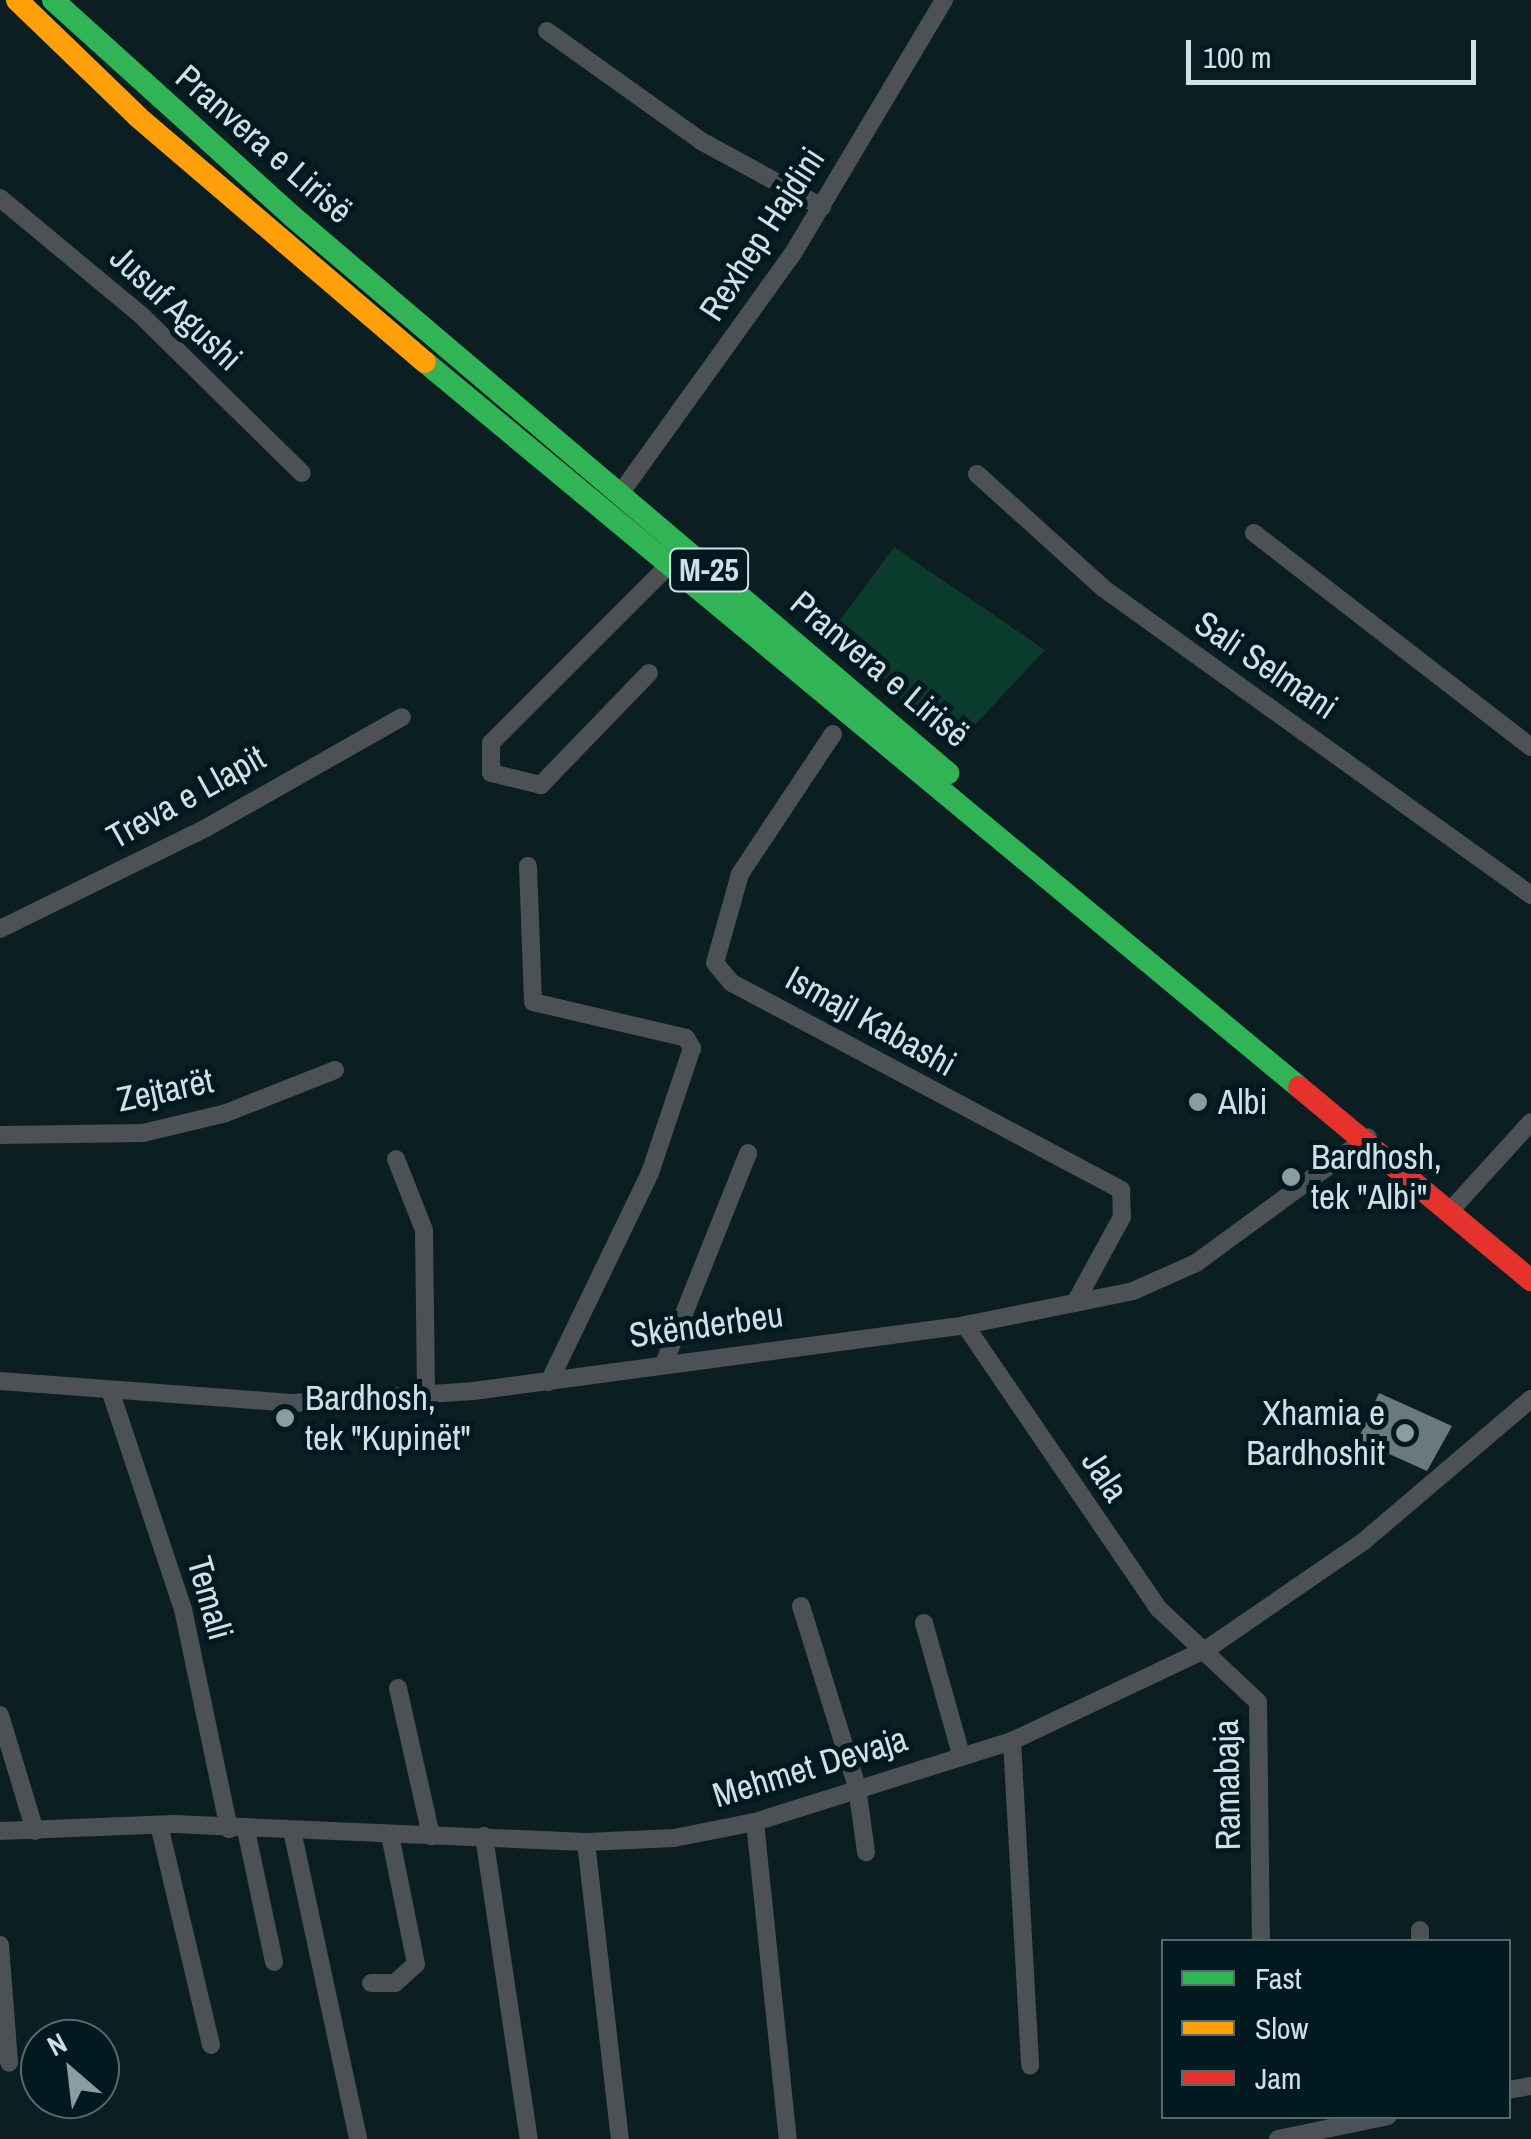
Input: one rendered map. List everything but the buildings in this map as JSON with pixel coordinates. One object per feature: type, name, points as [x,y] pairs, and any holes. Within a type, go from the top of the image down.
[{"type":"main road","name":"Pranvera e Lirisë","points":[[17,0],[138,117],[670,564],[1531,1267]]},
{"type":"main road","name":"Pranvera e Lirisë","points":[[53,0],[292,216],[1368,1137]]},
{"type":"main road","name":"Pranvera e Lirisë","points":[[1453,1207],[1531,1280]]},
{"type":"street","name":"Rexhep Hajdini","points":[[620,494],[822,206],[944,0]]},
{"type":"street","points":[[547,31],[701,141],[822,206]]},
{"type":"street","name":"Jusuf Agushi","points":[[0,198],[142,316],[302,473]]},
{"type":"street","name":"Sali Selmani","points":[[977,474],[1118,600],[1531,896]]},
{"type":"street","points":[[1254,532],[1531,747]]},
{"type":"street","points":[[650,672],[541,786],[491,773],[491,743],[670,564]]},
{"type":"street","name":"Treva e Llapit","points":[[0,929],[206,828],[402,717]]},
{"type":"street","name":"Ismajl Kabashi","points":[[833,734],[740,874],[715,963],[732,983],[1121,1190],[1122,1218],[1074,1303]]},
{"type":"street","points":[[528,866],[533,1002],[686,1038],[692,1048],[650,1173],[549,1382]]},
{"type":"street","name":"Zejtarët","points":[[0,1135],[142,1133],[226,1113],[335,1070]]},
{"type":"street","points":[[1453,1207],[1531,1122]]},
{"type":"street","name":"Skënderbeu","points":[[0,1381],[294,1402],[549,1382],[666,1361],[965,1325],[1133,1291],[1196,1263],[1368,1137]]},
{"type":"street","points":[[666,1361],[748,1154]]},
{"type":"street","points":[[396,1159],[424,1230],[426,1394]]},
{"type":"street","name":"Jala","points":[[965,1325],[1159,1609],[1207,1649]]},
{"type":"street","name":"Temali","points":[[110,1390],[183,1609],[274,1962]]},
{"type":"street","name":"Mehmet Devaja","points":[[0,1831],[159,1825],[293,1835],[484,1836],[586,1842],[674,1838],[755,1822],[1012,1741],[1207,1649],[1377,1531],[1531,1399]]},
{"type":"street","points":[[801,1606],[857,1787],[866,1852]]},
{"type":"street","points":[[924,1623],[961,1755]]},
{"type":"street","name":"Ramabaja","points":[[1207,1649],[1258,1702],[1260,1939]]},
{"type":"street","points":[[398,1688],[431,1836]]},
{"type":"street","points":[[0,1715],[34,1831]]},
{"type":"street","points":[[1012,1741],[1030,2066]]},
{"type":"street","points":[[755,1822],[788,2139]]},
{"type":"street","points":[[159,1825],[210,2045]]},
{"type":"street","points":[[293,1835],[358,2139]]},
{"type":"street","points":[[371,1983],[395,1983],[416,1964],[390,1836]]},
{"type":"street","points":[[484,1836],[529,2139]]},
{"type":"street","points":[[586,1842],[620,2139]]},
{"type":"street","points":[[0,1945],[9,2063]]},
{"type":"street","points":[[1278,2139],[1374,2119]]},
{"type":"green space","points":[[894,547],[1045,650],[957,744],[826,639]]},
{"type":"traffic: fast","points":[[53,0],[292,216],[948,773]]},
{"type":"traffic: fast","points":[[425,362],[1299,1087]]},
{"type":"traffic: slow","points":[[17,0],[138,117],[425,362]]},
{"type":"traffic: jam","points":[[1299,1087],[1531,1280]]},
{"type":"place","name":"Albi","points":[[1198,1102]]},
{"type":"place","name":"Bardhosh, tek \"Albi\"","points":[[1291,1177]]},
{"type":"place","name":"Bardhosh, tek \"Kupinët\"","points":[[285,1418]]},
{"type":"place","name":"Xhamia e Bardhoshit","points":[[1405,1433]]}]
